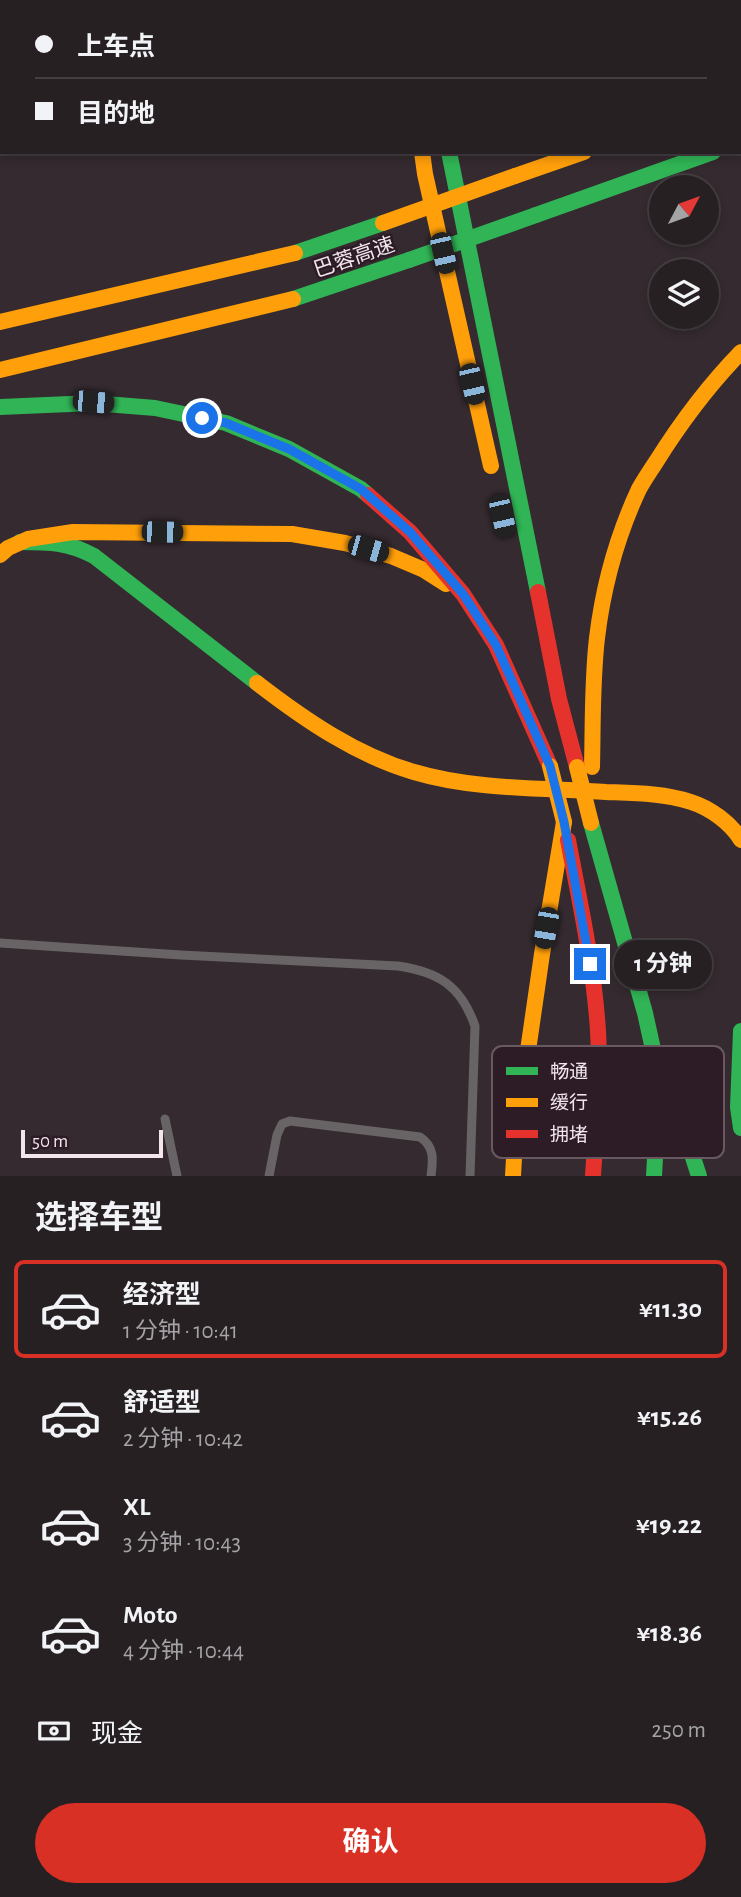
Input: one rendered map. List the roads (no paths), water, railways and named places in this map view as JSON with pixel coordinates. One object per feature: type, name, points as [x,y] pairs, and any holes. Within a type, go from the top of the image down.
[{"type":"highway","points":[[422,154],[495,484]]},
{"type":"highway","points":[[449,154],[559,699],[584,767],[591,823],[656,1046]]},
{"type":"highway","name":"巴蓉高速","points":[[0,323],[287,256],[578,154]]},
{"type":"highway","name":"巴蓉高速","points":[[0,370],[306,296],[707,154]]},
{"type":"highway","points":[[584,767],[597,638],[606,589],[621,538],[640,489],[670,438],[704,392],[741,352]]},
{"type":"highway","points":[[0,407],[93,402],[155,408],[226,423],[289,449],[361,489],[410,532],[463,594],[496,645],[550,766]]},
{"type":"highway","points":[[0,555],[20,542],[56,533],[84,531],[292,534],[345,542],[391,556],[424,570],[463,594]]},
{"type":"highway","points":[[20,542],[58,542],[78,546],[261,687],[345,744],[382,762],[455,781],[653,794],[691,802],[716,815],[741,840]]},
{"type":"highway","points":[[543,700],[550,766],[564,822],[590,964],[598,1046]]},
{"type":"highway","points":[[528,1046],[564,822]]},
{"type":"highway","points":[[645,1013],[652,1046]]},
{"type":"highway","points":[[741,1031],[738,1108],[741,1128]]},
{"type":"highway","points":[[513,1176],[514,1158]]},
{"type":"highway","points":[[593,1176],[594,1158]]},
{"type":"highway","points":[[654,1176],[655,1158]]},
{"type":"highway","points":[[693,1158],[699,1176]]},
{"type":"lane","points":[[0,943],[398,966],[433,974],[446,981],[460,996],[469,1008],[475,1026],[470,1176]]},
{"type":"lane","points":[[165,1119],[177,1176]]},
{"type":"lane","points":[[270,1176],[276,1135],[282,1124],[290,1121],[420,1137],[428,1142],[433,1155],[431,1176]]}]
